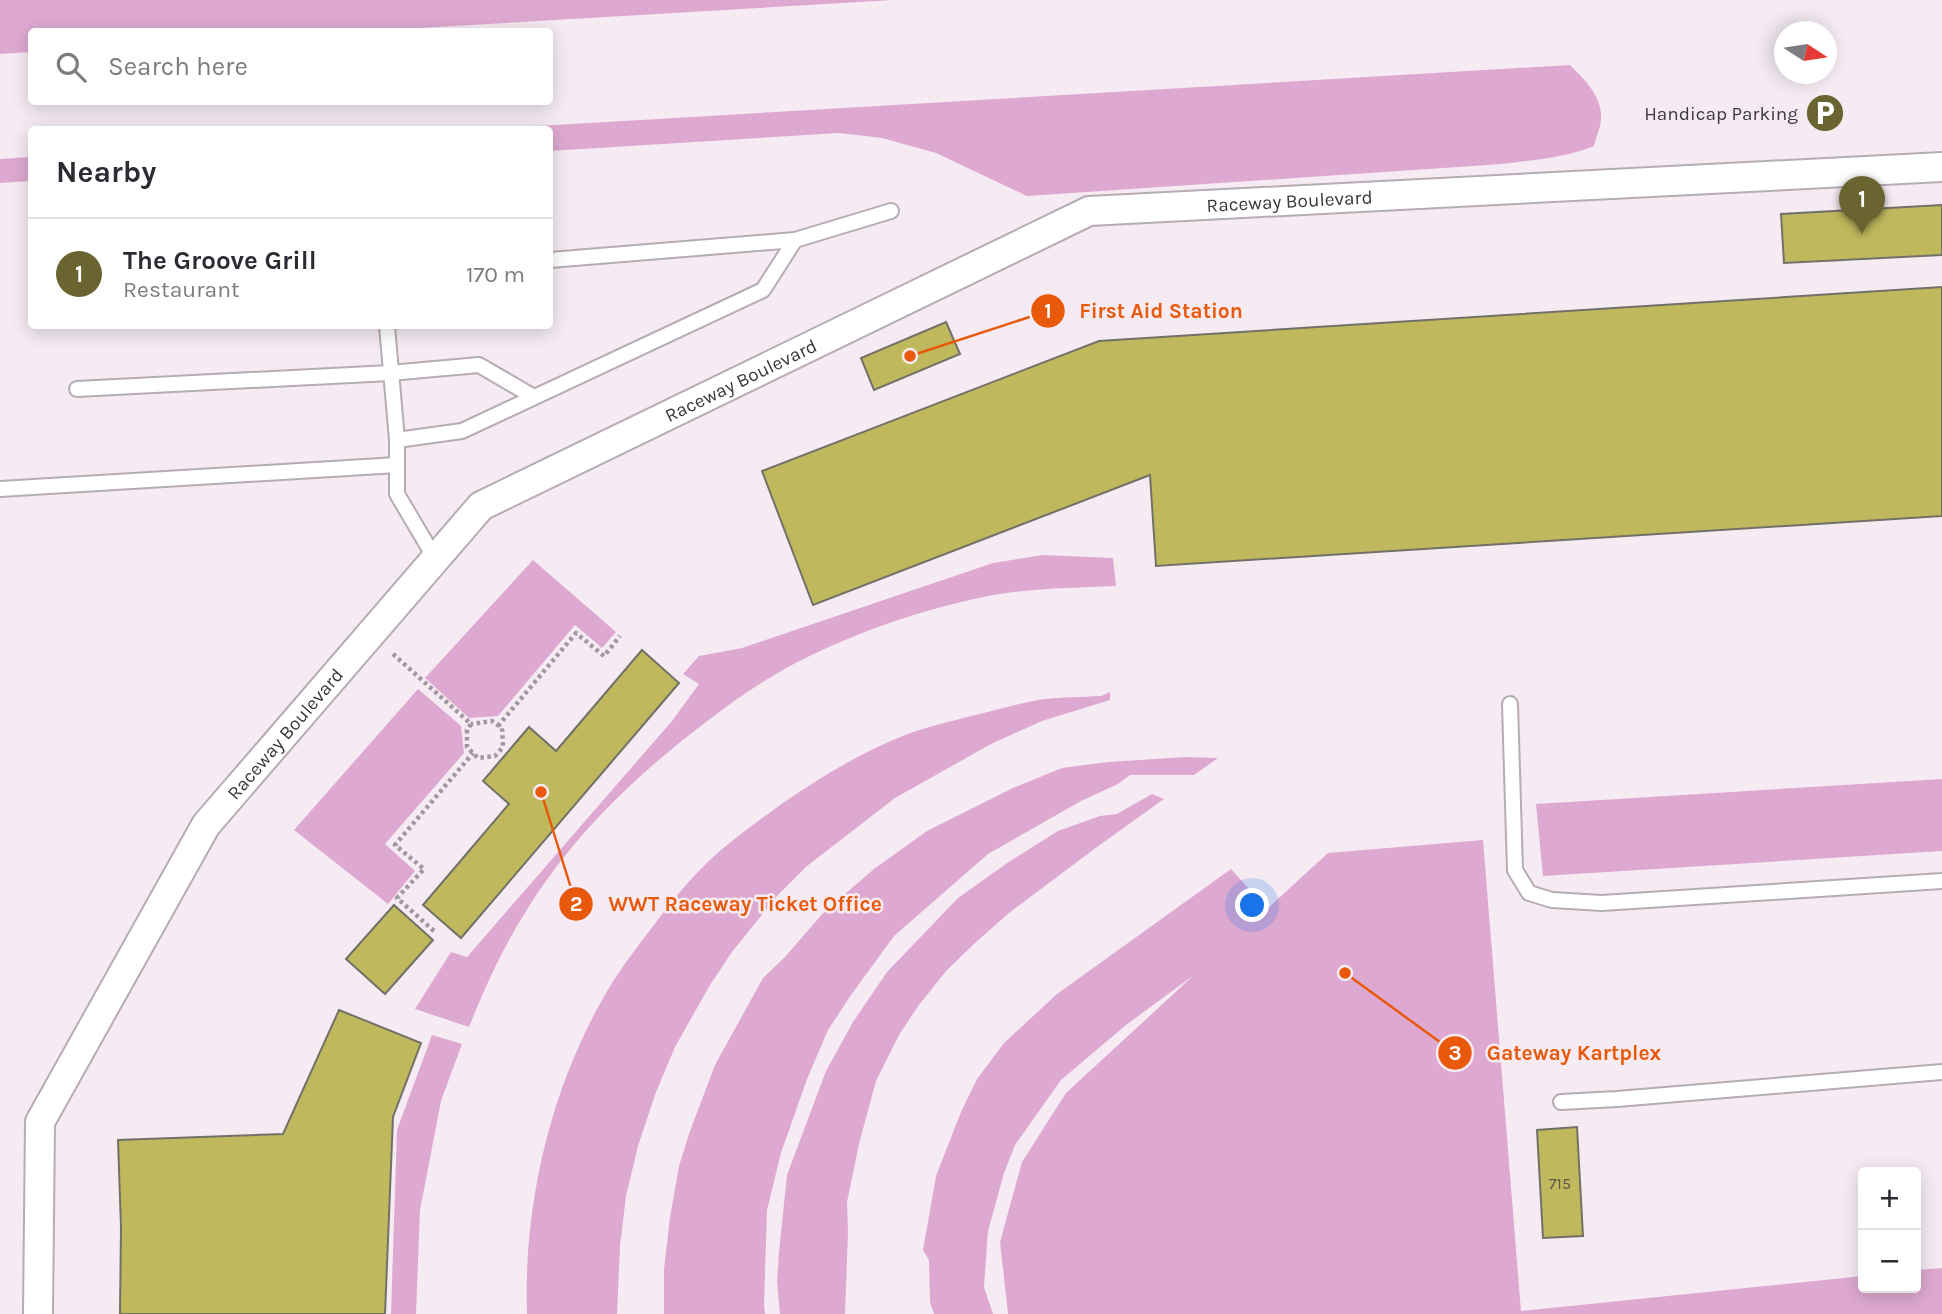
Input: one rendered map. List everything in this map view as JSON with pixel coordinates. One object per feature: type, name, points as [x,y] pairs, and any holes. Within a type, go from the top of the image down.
[{"type":"street","name":"Raceway Boulevard","points":[[38,1314],[40,1122],[206,825],[481,506],[1089,211],[1942,167]]},
{"type":"lane","points":[[553,260],[795,240],[891,211]]},
{"type":"lane","points":[[397,440],[463,431],[763,290],[795,240]]},
{"type":"lane","points":[[387,329],[397,440],[397,494],[436,560]]},
{"type":"lane","points":[[76,389],[390,373],[479,365],[534,397]]},
{"type":"lane","points":[[0,489],[397,466]]},
{"type":"lane","points":[[1510,704],[1515,870],[1529,893],[1552,900],[1602,903],[1942,881]]},
{"type":"lane","points":[[1561,1102],[1942,1072]]},
{"type":"path","points":[[498,726],[576,633],[604,656],[620,636]]},
{"type":"path","points":[[371,635],[471,724]]},
{"type":"path","points":[[492,721],[498,726],[502,728],[503,747],[495,756],[478,758],[467,747],[467,730],[471,724],[492,721]]},
{"type":"path","points":[[434,931],[397,898],[424,869],[395,845],[473,753]]},
{"type":"shaded area","points":[[0,0],[893,0],[420,28],[28,28],[28,52],[0,54]]},
{"type":"shaded area","points":[[1570,65],[1595,95],[1601,110],[1594,146],[1549,158],[1502,164],[1027,196],[936,153],[882,138],[839,133],[553,151],[553,126],[539,126]]},
{"type":"shaded area","points":[[28,157],[28,181],[0,183],[0,159]]},
{"type":"shaded area","points":[[1043,555],[1113,558],[1116,586],[1012,592],[926,611],[819,651],[771,677],[680,742],[630,786],[584,833],[543,885],[517,927],[494,968],[469,1027],[415,1009],[451,952],[467,957],[672,721],[699,684],[683,674],[699,656],[742,648],[993,563]]},
{"type":"shaded area","points":[[533,560],[616,632],[602,648],[575,625],[498,716],[469,718],[425,678]]},
{"type":"shaded area","points":[[418,689],[461,726],[464,753],[385,844],[415,871],[388,904],[294,830]]},
{"type":"shaded area","points":[[1110,692],[1110,700],[1042,721],[991,744],[895,798],[807,866],[777,896],[732,952],[710,985],[675,1047],[656,1092],[638,1146],[626,1196],[620,1246],[617,1314],[527,1314],[530,1227],[537,1184],[546,1141],[574,1057],[619,973],[694,876],[726,846],[780,805],[840,767],[888,742],[929,727],[1021,703],[1053,698],[1101,696]]},
{"type":"shaded area","points":[[1186,757],[1218,758],[1194,775],[1130,775],[1118,784],[1081,801],[988,854],[894,936],[828,1030],[807,1079],[781,1153],[767,1210],[765,1314],[664,1314],[664,1269],[679,1166],[715,1065],[763,978],[824,912],[874,869],[927,831],[1013,788],[1062,768]]},
{"type":"shaded area","points":[[1942,779],[1942,851],[1543,876],[1536,804]]},
{"type":"shaded area","points":[[1152,794],[1164,799],[1009,913],[946,971],[919,1005],[899,1035],[876,1081],[859,1144],[847,1202],[845,1314],[780,1314],[777,1282],[787,1175],[826,1071],[853,1022],[887,972],[958,898],[1013,859],[1058,831],[1100,816],[1117,814]]},
{"type":"shaded area","points":[[1483,840],[1521,1311],[1858,1277],[1858,1293],[1921,1293],[1921,1270],[1942,1268],[1942,1314],[1008,1314],[1000,1242],[1022,1162],[1066,1093],[1194,975],[1126,1025],[1061,1080],[1015,1145],[1004,1173],[988,1231],[984,1287],[993,1314],[934,1314],[930,1302],[929,1260],[923,1250],[936,1176],[977,1079],[1004,1043],[1057,994],[1231,869],[1267,909],[1328,853]]},
{"type":"shaded area","points":[[432,1035],[462,1044],[441,1101],[420,1210],[416,1314],[391,1314],[397,1130]]},
{"type":"building","points":[[1942,205],[1942,255],[1784,263],[1781,214]]},
{"type":"building","points":[[1942,287],[1942,516],[1156,566],[1150,475],[813,605],[762,471],[1099,341]]},
{"type":"building","points":[[946,322],[960,354],[874,390],[861,358]]},
{"type":"building","points":[[642,650],[679,683],[461,938],[423,905],[509,804],[483,781],[529,727],[556,751]]},
{"type":"building","points":[[394,905],[433,940],[385,994],[346,959]]},
{"type":"building","points":[[339,1010],[421,1043],[393,1117],[385,1314],[120,1314],[118,1140],[283,1134]]},
{"type":"building","points":[[1577,1127],[1583,1236],[1543,1238],[1537,1130]]},
{"type":"place","name":"Handicap Parking","points":[[1825,113]]},
{"type":"place","name":"The Groove Grill","points":[[1862,234]]},
{"type":"place","name":"First Aid Station","points":[[910,356]]},
{"type":"place","name":"WWT Raceway Ticket Office","points":[[541,792]]},
{"type":"place","name":"Gateway Kartplex","points":[[1345,973]]}]
